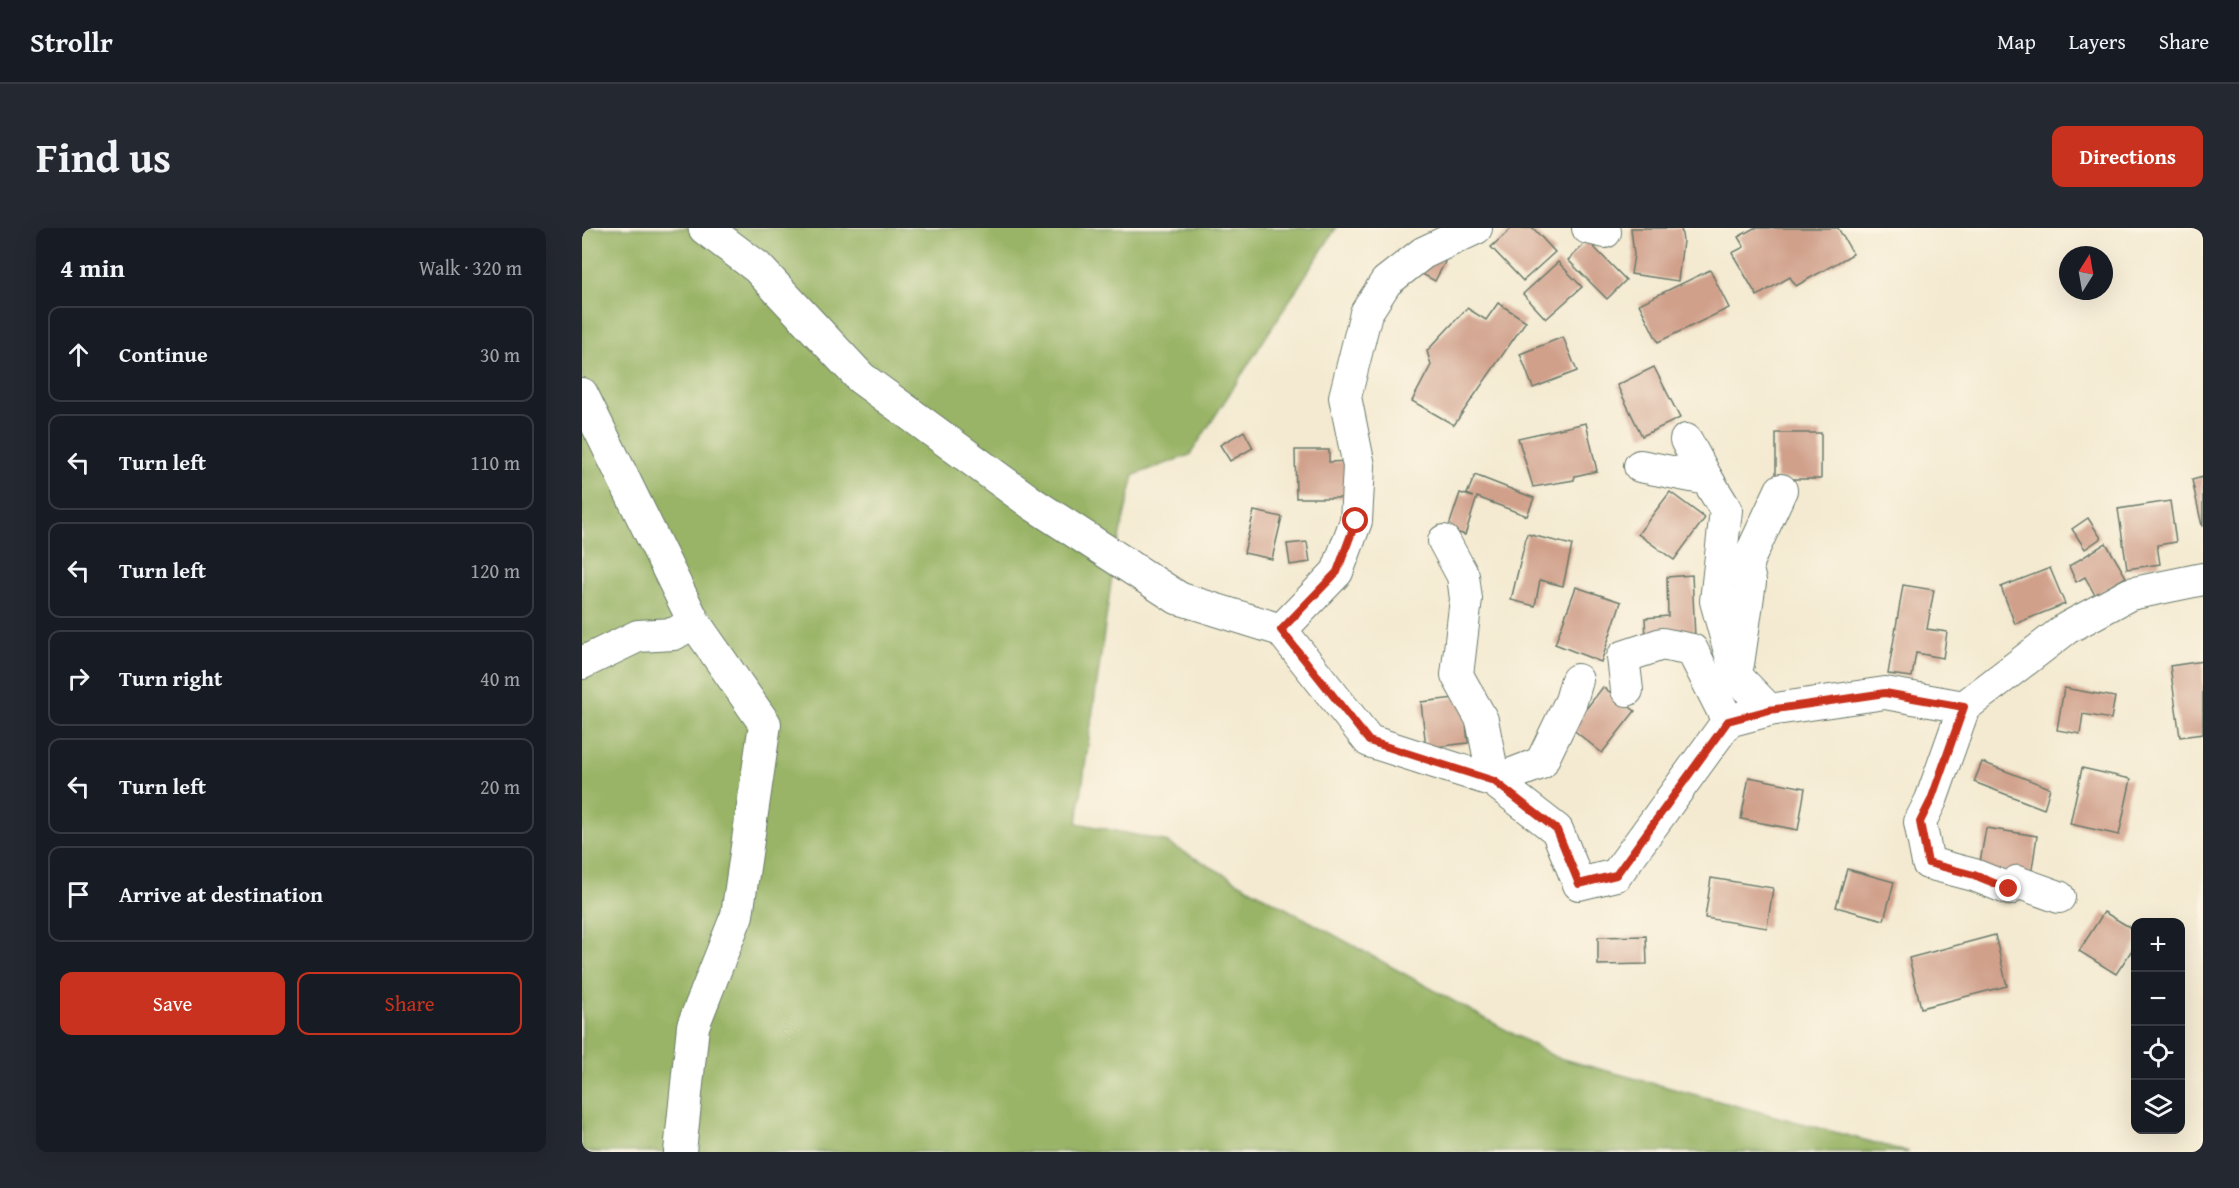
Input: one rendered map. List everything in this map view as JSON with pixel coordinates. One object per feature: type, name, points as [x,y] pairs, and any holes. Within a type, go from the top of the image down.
[{"type":"street","points":[[705,228],[757,267],[861,378],[1033,504],[1178,598],[1281,630],[1369,741],[1494,781],[1557,830],[1579,884],[1616,875],[1728,721],[1769,710],[1885,693],[1964,707]]},
{"type":"street","points":[[1281,630],[1337,572],[1356,521],[1359,466],[1345,396],[1366,313],[1386,282],[1423,253],[1476,228]]},
{"type":"street","points":[[582,394],[694,622],[765,723],[737,915],[693,1026],[680,1152]]},
{"type":"street","points":[[1686,440],[1726,510],[1716,600],[1737,677],[1769,710]]},
{"type":"street","points":[[1640,466],[1707,479]]},
{"type":"street","points":[[1737,677],[1750,582],[1746,565],[1781,490]]},
{"type":"street","points":[[1444,541],[1463,576],[1466,599],[1457,675],[1482,720],[1494,781]]},
{"type":"street","points":[[2059,897],[2017,882],[2009,889],[1974,875],[1928,863],[1920,822],[1931,800],[1964,707],[2067,628],[2130,594],[2203,579]]},
{"type":"street","points":[[582,663],[638,636],[674,634],[694,622]]},
{"type":"street","points":[[1627,690],[1623,657],[1662,644],[1692,650],[1728,721]]},
{"type":"street","points":[[1494,781],[1541,763],[1571,701],[1577,680]]},
{"type":"green space","points":[[582,228],[1336,228],[1190,455],[1134,475],[1115,555],[1077,823],[1164,841],[1555,1057],[1909,1152],[582,1152]]},
{"type":"building","points":[[1512,228],[1533,228],[1555,252],[1523,281],[1491,247]]},
{"type":"building","points":[[1631,228],[1681,228],[1683,241],[1678,281],[1631,274],[1634,255]]},
{"type":"building","points":[[1754,228],[1838,228],[1853,254],[1796,286],[1790,277],[1757,296],[1732,253],[1744,247],[1738,237]]},
{"type":"building","points":[[1588,241],[1626,280],[1607,299],[1568,260]]},
{"type":"building","points":[[1432,255],[1445,262],[1435,281],[1422,274]]},
{"type":"building","points":[[1558,262],[1582,287],[1546,319],[1523,294]]},
{"type":"building","points":[[1710,270],[1729,308],[1658,342],[1639,304]]},
{"type":"building","points":[[1498,303],[1526,321],[1454,425],[1412,401],[1431,365],[1427,351],[1467,308],[1486,320]]},
{"type":"building","points":[[1563,337],[1577,371],[1533,388],[1520,354]]},
{"type":"building","points":[[1654,367],[1680,418],[1642,436],[1617,385]]},
{"type":"building","points":[[1586,423],[1597,471],[1575,476],[1574,480],[1533,487],[1518,438]]},
{"type":"building","points":[[1244,431],[1253,448],[1230,461],[1220,445]]},
{"type":"building","points":[[1776,433],[1821,433],[1821,479],[1776,479]]},
{"type":"building","points":[[1295,450],[1329,450],[1329,462],[1350,461],[1350,498],[1296,498]]},
{"type":"building","points":[[1475,475],[1534,498],[1527,516],[1477,497],[1465,535],[1448,529],[1460,493],[1473,497],[1467,494]]},
{"type":"building","points":[[2203,477],[2203,526],[2202,526],[2192,480]]},
{"type":"building","points":[[1670,492],[1705,518],[1674,560],[1638,534]]},
{"type":"building","points":[[2170,501],[2176,542],[2157,545],[2160,564],[2127,569],[2118,509]]},
{"type":"building","points":[[1254,511],[1282,517],[1272,559],[1244,553]]},
{"type":"building","points":[[2088,518],[2101,538],[2085,549],[2072,529]]},
{"type":"building","points":[[1527,534],[1572,545],[1563,586],[1540,580],[1535,606],[1511,600]]},
{"type":"building","points":[[1307,542],[1310,562],[1290,565],[1287,544]]},
{"type":"building","points":[[2106,543],[2126,577],[2095,595],[2085,577],[2076,582],[2069,566]]},
{"type":"building","points":[[2050,568],[2065,604],[2015,624],[2001,587]]},
{"type":"building","points":[[1692,575],[1695,637],[1646,639],[1645,618],[1668,616],[1667,577]]},
{"type":"building","points":[[1903,585],[1934,590],[1927,629],[1947,632],[1943,658],[1916,653],[1912,677],[1888,674]]},
{"type":"building","points":[[1576,587],[1621,602],[1601,662],[1555,644]]},
{"type":"building","points":[[2203,661],[2203,734],[2180,737],[2170,666]]},
{"type":"building","points":[[1603,687],[1635,711],[1602,753],[1571,728]]},
{"type":"building","points":[[2064,688],[2115,697],[2111,719],[2083,714],[2080,734],[2057,730]]},
{"type":"building","points":[[1463,697],[1468,743],[1426,748],[1421,702]]},
{"type":"building","points":[[1982,762],[2050,788],[2044,809],[1974,782]]},
{"type":"building","points":[[2082,768],[2131,779],[2119,835],[2070,824]]},
{"type":"building","points":[[1749,777],[1805,788],[1798,830],[1741,819]]},
{"type":"building","points":[[1986,828],[2037,836],[2031,876],[1979,868]]},
{"type":"building","points":[[1847,869],[1894,882],[1884,920],[1836,907]]},
{"type":"building","points":[[1711,878],[1773,888],[1767,928],[1705,918]]},
{"type":"building","points":[[2104,912],[2131,928],[2131,952],[2116,974],[2079,951]]},
{"type":"building","points":[[1995,935],[2007,986],[1921,1008],[1909,958]]},
{"type":"building","points":[[1646,936],[1647,964],[1598,965],[1598,937]]},
{"type":"route","points":[[1356,521],[1337,572],[1281,630],[1369,741],[1494,781],[1557,830],[1579,884],[1616,875],[1728,721],[1769,710],[1885,693],[1964,707],[1931,800],[1920,822],[1928,863],[1974,875],[2009,889]]}]
